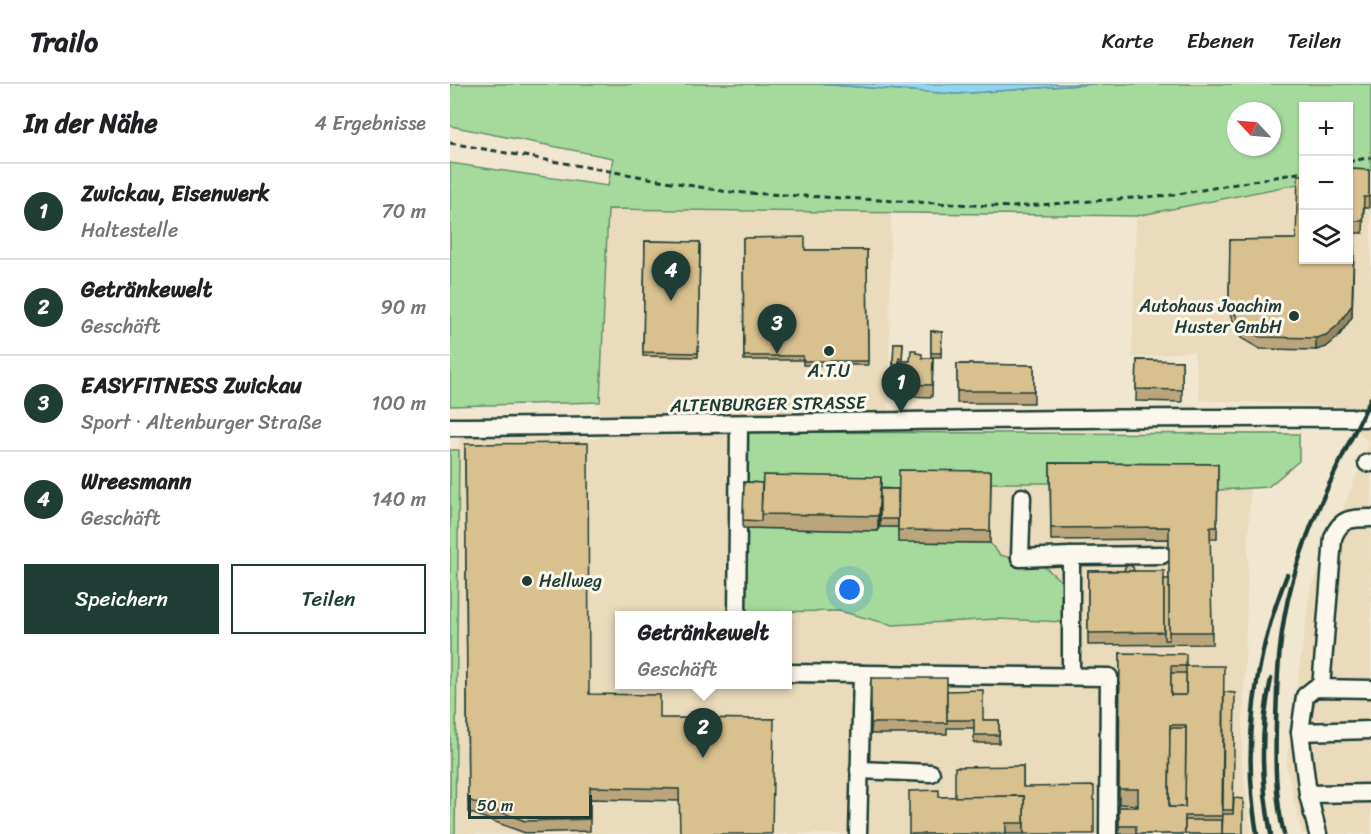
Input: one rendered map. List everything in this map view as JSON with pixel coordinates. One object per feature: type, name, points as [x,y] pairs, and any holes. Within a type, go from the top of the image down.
[{"type":"street","name":"ALTENBURGER STRASSE","points":[[450,427],[1231,417],[1371,418]]},
{"type":"street","points":[[737,611],[739,425]]},
{"type":"street","points":[[1022,497],[1020,558],[1162,555]]},
{"type":"street","points":[[1321,688],[1333,538],[1342,522],[1347,519],[1371,518]]},
{"type":"street","points":[[1071,556],[1071,676]]},
{"type":"street","points":[[792,673],[1108,677],[1108,834]]},
{"type":"street","points":[[858,834],[862,674]]},
{"type":"street","points":[[1318,834],[1308,794],[1300,732],[1305,696],[1310,690],[1321,688],[1371,689]]},
{"type":"street","points":[[1300,732],[1371,730]]},
{"type":"street","points":[[859,770],[931,773]]},
{"type":"street","points":[[1308,794],[1371,793]]},
{"type":"path","points":[[450,142],[728,192],[1011,207],[1173,195],[1299,173]]},
{"type":"path","points":[[1353,161],[1371,157]]},
{"type":"shaded area","points":[[1371,170],[1371,834],[1302,834],[1286,765],[1310,592],[1369,444],[1337,406],[1200,400],[1194,351],[1132,358],[1136,216],[1299,185],[1299,264],[1353,264],[1353,174]]},
{"type":"shaded area","points":[[605,209],[891,214],[888,433],[730,435],[730,504],[1251,456],[1242,763],[1252,834],[455,834],[459,437],[599,439]]},
{"type":"green space","points":[[450,84],[818,84],[955,94],[1093,84],[1371,84],[1371,170],[1353,173],[1353,102],[1299,102],[1299,184],[1136,216],[608,209],[600,402],[450,406],[450,163],[608,186],[613,158],[450,126]]},
{"type":"green space","points":[[745,432],[1299,434],[1299,461],[1268,487],[1218,490],[1051,474],[1050,483],[991,483],[898,497],[744,490]]},
{"type":"green space","points":[[450,450],[459,450],[455,834],[450,834]]},
{"type":"green space","points":[[880,527],[898,527],[899,542],[990,543],[1000,555],[1045,567],[1063,583],[1065,622],[997,619],[893,625],[839,611],[745,611],[743,528],[878,531]]},
{"type":"water","points":[[818,84],[1093,84],[955,94]]},
{"type":"building","points":[[1353,169],[1369,170],[1369,197],[1364,197],[1363,221],[1353,221]]},
{"type":"building","points":[[1299,175],[1299,264],[1353,264],[1354,239],[1352,305],[1338,325],[1326,335],[1316,338],[1260,337],[1241,327],[1229,300],[1230,240],[1296,239]]},
{"type":"building","points":[[805,237],[805,250],[867,250],[868,361],[803,361],[803,356],[744,356],[743,238]]},
{"type":"building","points":[[645,241],[700,242],[698,353],[643,352]]},
{"type":"building","points":[[931,331],[942,332],[941,353],[931,353]]},
{"type":"building","points":[[894,343],[903,343],[902,358],[899,358],[899,364],[893,364]]},
{"type":"building","points":[[911,350],[922,354],[922,358],[933,358],[932,385],[900,384],[901,361],[910,361]]},
{"type":"building","points":[[1137,360],[1182,361],[1182,390],[1136,389]]},
{"type":"building","points":[[957,364],[1034,365],[1034,391],[957,391]]},
{"type":"building","name":"Hellweg","points":[[588,443],[589,694],[660,695],[660,718],[774,719],[772,834],[680,834],[679,789],[590,787],[590,819],[525,821],[468,800],[465,444]]},
{"type":"building","points":[[1050,463],[1218,464],[1217,527],[1210,527],[1212,632],[1169,632],[1169,527],[1051,528]]},
{"type":"building","points":[[899,470],[991,471],[990,531],[898,530]]},
{"type":"building","points":[[763,475],[881,477],[878,516],[761,514]]},
{"type":"building","points":[[744,482],[762,483],[761,521],[743,520]]},
{"type":"building","points":[[880,489],[898,489],[898,519],[880,519]]},
{"type":"building","points":[[1129,565],[1134,571],[1124,571],[1125,567]]},
{"type":"building","points":[[1088,571],[1164,571],[1164,632],[1088,633]]},
{"type":"building","points":[[1164,579],[1169,579],[1169,640],[1164,640]]},
{"type":"building","points":[[1120,653],[1186,654],[1186,666],[1224,666],[1222,816],[1185,816],[1185,834],[1136,834],[1136,826],[1119,826],[1119,807],[1138,807],[1138,789],[1119,789]],"holes":[[[1171,666],[1186,666],[1186,695],[1171,695]],[[1170,725],[1186,725],[1185,807],[1169,807]]]},
{"type":"building","points":[[1171,673],[1186,673],[1186,695],[1171,695]]},
{"type":"building","points":[[871,678],[947,678],[947,723],[871,723]]},
{"type":"building","points":[[983,690],[983,720],[999,720],[999,735],[974,735],[974,720],[947,720],[947,691]]},
{"type":"building","points":[[1224,692],[1235,693],[1233,810],[1223,810]]},
{"type":"building","points":[[1170,728],[1186,728],[1185,807],[1169,807]]},
{"type":"building","points":[[1023,766],[1023,787],[1094,786],[1094,834],[1024,834],[1024,796],[955,797],[955,767]]},
{"type":"building","points":[[939,790],[939,797],[1024,796],[1024,823],[1006,823],[1006,834],[909,834],[909,791]]},
{"type":"building","points":[[1234,798],[1243,799],[1243,834],[1222,834],[1223,814],[1233,814]]},
{"type":"building","points":[[1185,820],[1222,820],[1222,834],[1185,834]]},
{"type":"railway","points":[[1284,834],[1277,793],[1276,765],[1277,689],[1284,618],[1307,536],[1371,398]]},
{"type":"railway","points":[[1257,834],[1251,768],[1254,703],[1266,638],[1287,575]]},
{"type":"railway","points":[[1271,679],[1265,717],[1263,756],[1265,795],[1271,834]]},
{"type":"place","name":"Wreesmann","points":[[671,301]]},
{"type":"place","name":"Autohaus Joachim Huster GmbH","points":[[1294,316]]},
{"type":"place","name":"A.T.U","points":[[829,351]]},
{"type":"place","name":"EASYFITNESS Zwickau","points":[[777,354]]},
{"type":"place","name":"Zwickau, Eisenwerk","points":[[901,413]]},
{"type":"place","name":"Hellweg","points":[[527,581]]},
{"type":"place","name":"Getränkewelt","points":[[703,758]]}]
